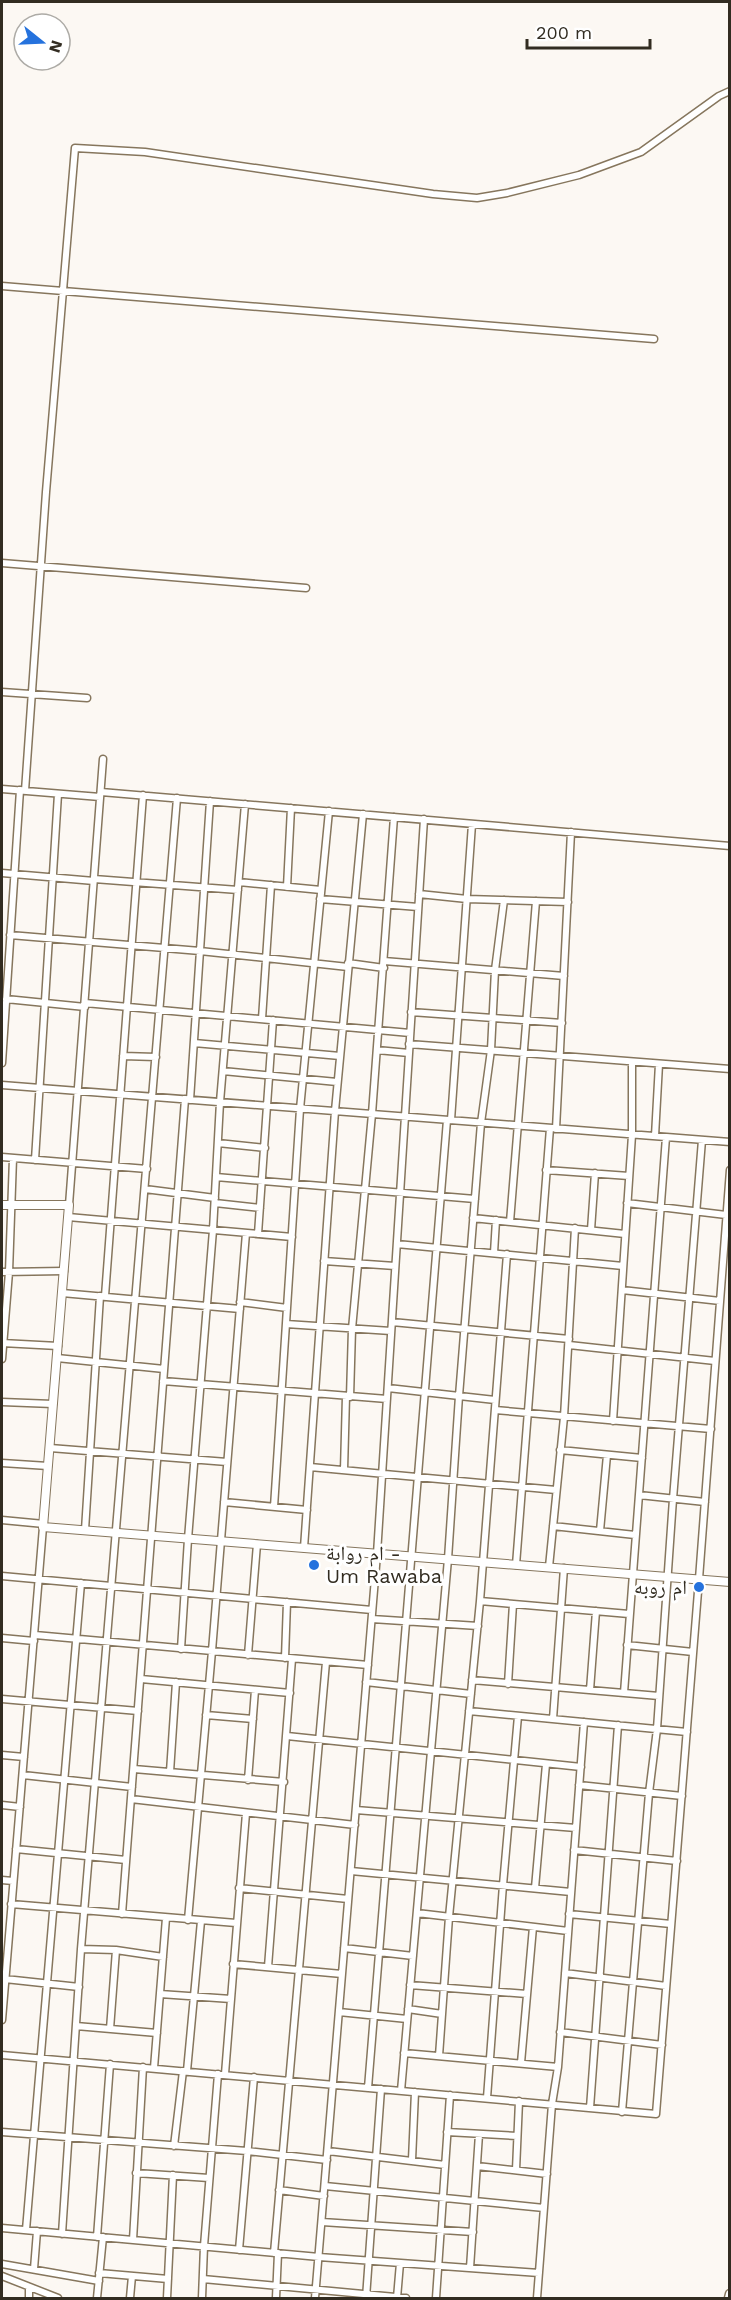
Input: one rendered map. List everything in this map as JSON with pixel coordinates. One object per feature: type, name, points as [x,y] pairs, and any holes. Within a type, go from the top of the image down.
[{"type":"main road","points":[[2,1205],[69,1205],[44,1526],[729,1581]]},
{"type":"street","points":[[2,1063],[6,999],[4,990],[31,694],[75,148],[145,152],[433,194],[477,198],[579,175],[641,152],[729,91]]},
{"type":"street","points":[[2,286],[654,339]]},
{"type":"street","points":[[2,563],[306,588]]},
{"type":"street","points":[[2,692],[87,698]]},
{"type":"street","points":[[69,1205],[103,759]]},
{"type":"street","points":[[2,789],[58,794],[143,795],[729,846]]},
{"type":"street","points":[[36,1160],[58,794]]},
{"type":"street","points":[[85,1530],[96,1362],[121,1094],[143,795]]},
{"type":"street","points":[[62,2234],[81,1949],[177,798]]},
{"type":"street","points":[[122,1914],[177,1193],[194,1043],[210,801]]},
{"type":"street","points":[[181,1649],[213,1230],[220,1102],[245,804]]},
{"type":"street","points":[[287,886],[291,808]]},
{"type":"street","points":[[274,1507],[300,1108],[329,811]]},
{"type":"street","points":[[304,1548],[337,1082],[363,814]]},
{"type":"street","points":[[344,1470],[352,1329],[379,1030],[394,817]]},
{"type":"street","points":[[315,2298],[377,1554],[424,819]]},
{"type":"street","points":[[368,2088],[432,1326],[436,1248],[459,1016],[472,824]]},
{"type":"street","points":[[516,1564],[546,1170],[553,1128],[560,1056],[571,832]]},
{"type":"street","points":[[2,873],[238,890]]},
{"type":"street","points":[[239,882],[321,890]]},
{"type":"street","points":[[262,1019],[271,885]]},
{"type":"street","points":[[419,894],[568,902]]},
{"type":"street","points":[[320,899],[418,907]]},
{"type":"street","points":[[401,2091],[448,1559],[481,1123],[491,1050],[495,970],[504,900]]},
{"type":"street","points":[[510,1222],[536,901]]},
{"type":"street","points":[[10,935],[233,954],[314,964],[415,964],[564,976]]},
{"type":"street","points":[[2,945],[9,946]]},
{"type":"street","points":[[6,999],[127,1007],[410,1033]]},
{"type":"street","points":[[411,1012],[562,1023]]},
{"type":"street","points":[[258,1234],[273,1020]]},
{"type":"street","points":[[194,1043],[340,1056]]},
{"type":"street","points":[[409,1044],[729,1069]]},
{"type":"street","points":[[377,1050],[409,1053]]},
{"type":"street","points":[[123,1056],[156,1057]]},
{"type":"street","points":[[613,1421],[632,1135],[632,1062]]},
{"type":"street","points":[[655,1136],[659,1064]]},
{"type":"street","points":[[223,1071],[337,1082]]},
{"type":"street","points":[[2,1085],[729,1142]]},
{"type":"street","points":[[624,1693],[666,1137]]},
{"type":"street","points":[[622,2112],[643,1857],[657,1729],[702,1140]]},
{"type":"street","points":[[218,1143],[265,1148]]},
{"type":"street","points":[[2,1157],[147,1169]]},
{"type":"street","points":[[2,1359],[5,1272],[14,1158]]},
{"type":"street","points":[[546,1170],[629,1176]]},
{"type":"street","points":[[2,2055],[656,2114],[711,1429],[729,1170]]},
{"type":"street","points":[[591,1230],[595,1173]]},
{"type":"street","points":[[216,1177],[475,1199]]},
{"type":"street","points":[[145,1189],[260,1208]]},
{"type":"street","points":[[627,1203],[726,1215]]},
{"type":"street","points":[[68,1217],[292,1237]]},
{"type":"street","points":[[473,1218],[625,1234]]},
{"type":"street","points":[[494,1253],[496,1220]]},
{"type":"street","points":[[549,1567],[564,1417],[575,1228]]},
{"type":"street","points":[[188,1920],[246,1233]]},
{"type":"street","points":[[397,1244],[623,1266]]},
{"type":"street","points":[[439,2056],[449,1917],[478,1626],[507,1254]]},
{"type":"street","points":[[324,1261],[395,1266]]},
{"type":"street","points":[[5,1272],[64,1271]]},
{"type":"street","points":[[622,1290],[720,1301]]},
{"type":"street","points":[[62,1293],[207,1306],[287,1308]]},
{"type":"street","points":[[392,1322],[533,1336],[618,1350],[715,1361]]},
{"type":"street","points":[[286,1324],[391,1331]]},
{"type":"street","points":[[2,1343],[58,1346]]},
{"type":"street","points":[[57,1358],[164,1369]]},
{"type":"street","points":[[164,1381],[387,1399]]},
{"type":"street","points":[[388,1388],[495,1400]]},
{"type":"street","points":[[2,1402],[53,1404]]},
{"type":"street","points":[[495,1410],[711,1429]]},
{"type":"street","points":[[50,1448],[227,1462]]},
{"type":"street","points":[[560,1450],[642,1458]]},
{"type":"street","points":[[600,1531],[607,1455]]},
{"type":"street","points":[[2,1463],[48,1466]]},
{"type":"street","points":[[310,1467],[556,1490]]},
{"type":"street","points":[[639,1496],[705,1502]]},
{"type":"street","points":[[224,1502],[307,1510]]},
{"type":"street","points":[[2,1520],[44,1526],[14,1881],[4,1961],[2,2020]]},
{"type":"street","points":[[553,1526],[635,1535]]},
{"type":"street","points":[[248,1655],[257,1544]]},
{"type":"street","points":[[553,1719],[564,1568]]},
{"type":"street","points":[[2,1576],[372,1610]]},
{"type":"street","points":[[26,2230],[81,1583]]},
{"type":"street","points":[[480,1601],[629,1614]]},
{"type":"street","points":[[268,1967],[290,1693],[287,1602]]},
{"type":"street","points":[[508,1684],[513,1604]]},
{"type":"street","points":[[590,1690],[596,1611]]},
{"type":"street","points":[[372,1619],[478,1626]]},
{"type":"street","points":[[2,1638],[75,1639],[368,1665]]},
{"type":"street","points":[[627,1645],[693,1652]]},
{"type":"street","points":[[276,2298],[279,2190],[326,1662]]},
{"type":"street","points":[[141,1678],[290,1693]]},
{"type":"street","points":[[472,1680],[659,1696]]},
{"type":"street","points":[[170,1772],[176,1682]]},
{"type":"street","points":[[366,1682],[471,1694]]},
{"type":"street","points":[[248,1780],[255,1690]]},
{"type":"street","points":[[2,1699],[138,1711]]},
{"type":"street","points":[[469,1711],[687,1732]]},
{"type":"street","points":[[206,1715],[253,1719]]},
{"type":"street","points":[[487,2098],[518,1716]]},
{"type":"street","points":[[537,2298],[552,2104],[558,2067],[584,1722]]},
{"type":"street","points":[[590,2108],[618,1725]]},
{"type":"street","points":[[287,1736],[581,1767]]},
{"type":"street","points":[[2,1755],[24,1756]]},
{"type":"street","points":[[535,1888],[546,1764]]},
{"type":"street","points":[[134,1768],[284,1782]]},
{"type":"street","points":[[23,1775],[132,1787]]},
{"type":"street","points":[[579,1785],[682,1796]]},
{"type":"street","points":[[131,1799],[355,1825]]},
{"type":"street","points":[[2,1805],[20,1807]]},
{"type":"street","points":[[356,1810],[576,1828]]},
{"type":"street","points":[[202,2298],[211,2148],[231,1999],[246,1812]]},
{"type":"street","points":[[16,1849],[126,1860]]},
{"type":"street","points":[[574,1850],[676,1861]]},
{"type":"street","points":[[351,1871],[571,1892]]},
{"type":"street","points":[[2,1880],[14,1881]]},
{"type":"street","points":[[239,1888],[348,1899]]},
{"type":"street","points":[[11,1905],[236,1923]]},
{"type":"street","points":[[417,1913],[568,1932]]},
{"type":"street","points":[[570,1914],[671,1924]]},
{"type":"street","points":[[154,2068],[166,1918]]},
{"type":"street","points":[[174,2146],[194,1997],[201,1921]]},
{"type":"street","points":[[521,2063],[533,1927]]},
{"type":"street","points":[[344,1948],[413,1956]]},
{"type":"street","points":[[81,1949],[116,1950],[163,1957]]},
{"type":"street","points":[[110,2029],[116,1950]]},
{"type":"street","points":[[233,1964],[342,1974]]},
{"type":"street","points":[[565,1973],[666,1986]]},
{"type":"street","points":[[5,1979],[79,1987]]},
{"type":"street","points":[[410,1985],[527,1994]]},
{"type":"street","points":[[160,1994],[231,1999]]},
{"type":"street","points":[[408,2009],[442,2014]]},
{"type":"street","points":[[339,2012],[407,2019]]},
{"type":"street","points":[[76,2026],[157,2033]]},
{"type":"street","points":[[560,2032],[662,2045]]},
{"type":"street","points":[[404,2053],[558,2067]]},
{"type":"street","points":[[97,2298],[110,2064]]},
{"type":"street","points":[[133,2240],[143,2067]]},
{"type":"street","points":[[239,2250],[254,2077]]},
{"type":"street","points":[[366,2296],[381,2089]]},
{"type":"street","points":[[412,2160],[415,2092]]},
{"type":"street","points":[[436,2298],[450,2095]]},
{"type":"street","points":[[516,2170],[519,2101]]},
{"type":"street","points":[[447,2132],[517,2136]]},
{"type":"street","points":[[2,2133],[211,2148],[327,2160]]},
{"type":"street","points":[[470,2268],[479,2134]]},
{"type":"street","points":[[327,2151],[445,2164]]},
{"type":"street","points":[[477,2166],[547,2174]]},
{"type":"street","points":[[136,2173],[209,2178]]},
{"type":"street","points":[[167,2298],[172,2175]]},
{"type":"street","points":[[325,2186],[544,2208]]},
{"type":"street","points":[[279,2190],[324,2196]]},
{"type":"street","points":[[322,2222],[473,2232]]},
{"type":"street","points":[[2,2228],[319,2257],[539,2273]]},
{"type":"street","points":[[34,2269],[37,2231]]},
{"type":"street","points":[[397,2298],[400,2263]]},
{"type":"street","points":[[2,2264],[99,2277],[132,2276],[168,2279]]},
{"type":"street","points":[[2,2276],[57,2298]]},
{"type":"street","points":[[130,2298],[132,2276]]},
{"type":"street","points":[[203,2279],[406,2298]]},
{"type":"street","points":[[29,2287],[29,2298]]},
{"type":"place","name":"ام روابة - Um Rawaba","points":[[314,1565]]},
{"type":"place","name":"ام روبه","points":[[699,1587]]}]
